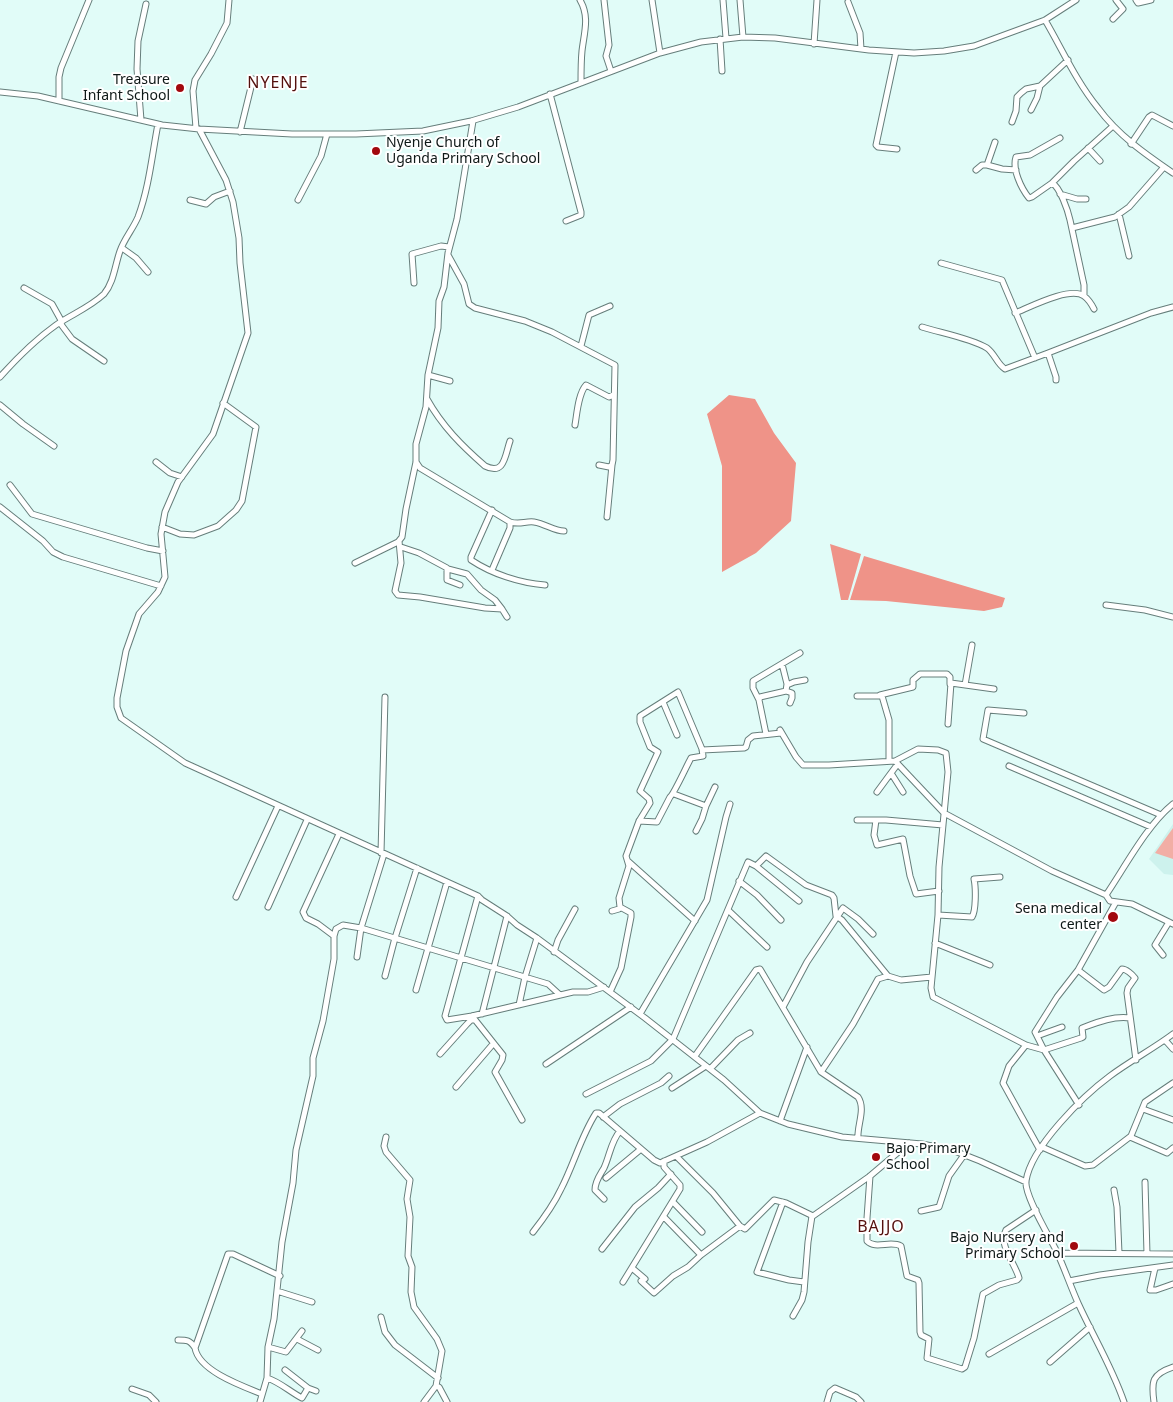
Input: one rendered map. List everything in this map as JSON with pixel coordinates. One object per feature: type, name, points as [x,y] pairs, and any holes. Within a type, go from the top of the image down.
[{"type":"street","points":[[59,100],[61,68],[89,0]]},
{"type":"street","points":[[229,0],[226,23],[211,54],[194,80],[193,91],[197,129],[226,180],[230,191],[239,238],[248,330],[245,346],[213,434],[182,478],[167,506],[162,527],[165,576],[156,595],[136,620],[126,651],[116,698],[118,713],[121,718],[180,760],[478,896],[673,1039],[760,1113],[780,1121],[814,1130],[858,1138],[938,1147],[964,1155],[1026,1182]]},
{"type":"street","points":[[580,0],[586,24],[581,83]]},
{"type":"street","points":[[604,0],[608,44],[606,58],[611,71]]},
{"type":"street","points":[[652,0],[660,53]]},
{"type":"street","points":[[722,71],[723,0]]},
{"type":"street","points":[[740,0],[743,37]]},
{"type":"street","points":[[814,44],[817,0]]},
{"type":"street","points":[[1064,0],[1066,7]]},
{"type":"street","points":[[0,92],[59,100],[158,124],[197,129],[327,134],[422,131],[473,121],[518,107],[660,53],[723,38],[775,38],[861,50],[914,53],[960,49],[974,46],[1045,20],[1076,0]]},
{"type":"street","points":[[1112,19],[1123,10],[1116,0]]},
{"type":"street","points":[[1136,0],[1138,3],[1151,0]]},
{"type":"street","points":[[848,2],[860,32],[861,50]]},
{"type":"street","points":[[141,120],[136,69],[138,41],[146,4]]},
{"type":"street","points":[[1045,20],[1093,102],[1113,126],[1131,144],[1173,172]]},
{"type":"street","points":[[896,52],[876,145],[878,147],[897,149]]},
{"type":"street","points":[[1012,122],[1016,111],[1017,97],[1026,90],[1040,86],[1068,60]]},
{"type":"street","points":[[240,132],[253,79]]},
{"type":"street","points":[[1031,110],[1040,86]]},
{"type":"street","points":[[550,94],[581,212],[580,215],[566,221]]},
{"type":"street","points":[[1131,144],[1152,115],[1173,126]]},
{"type":"street","points":[[473,121],[459,210],[449,247],[444,287],[439,304],[438,328],[428,375],[427,399],[416,444],[416,462],[400,544],[401,564],[395,591],[398,596],[420,597],[502,609]]},
{"type":"street","points":[[0,377],[21,354],[61,322],[84,310],[105,292],[110,284],[122,248],[140,212],[158,124]]},
{"type":"street","points":[[1060,138],[1030,154],[1016,157],[1016,170],[1029,198],[1052,184],[1113,126]]},
{"type":"street","points":[[298,200],[321,156],[327,134]]},
{"type":"street","points":[[987,165],[995,142]]},
{"type":"street","points":[[1088,148],[1100,161]]},
{"type":"street","points":[[976,170],[987,165],[1016,170]]},
{"type":"street","points":[[1072,228],[1119,214],[1135,202],[1164,167]]},
{"type":"street","points":[[1052,184],[1055,185],[1068,211],[1084,285],[1084,296]]},
{"type":"street","points":[[190,200],[206,204],[214,197],[230,191]]},
{"type":"street","points":[[1060,194],[1077,199],[1086,199]]},
{"type":"street","points":[[1119,214],[1129,256]]},
{"type":"street","points":[[414,283],[412,254],[441,246],[449,247]]},
{"type":"street","points":[[122,248],[136,258],[148,272]]},
{"type":"street","points":[[448,254],[464,284],[469,304],[475,308],[525,321],[566,338],[615,365],[613,395],[614,447],[607,517]]},
{"type":"street","points":[[942,263],[1002,280],[1035,358]]},
{"type":"street","points":[[24,288],[52,304],[72,339],[104,361]]},
{"type":"street","points":[[1015,313],[1058,295],[1079,294],[1084,296],[1094,309]]},
{"type":"street","points":[[581,346],[589,316],[610,306]]},
{"type":"street","points":[[922,327],[986,348],[1005,369],[1151,313],[1173,307]]},
{"type":"street","points":[[1048,353],[1056,380]]},
{"type":"street","points":[[428,375],[450,381]]},
{"type":"street","points":[[575,425],[583,387],[586,385],[609,397],[613,395]]},
{"type":"street","points":[[427,399],[453,437],[485,466],[496,469],[504,464],[510,441]]},
{"type":"street","points":[[162,527],[180,534],[194,535],[223,523],[240,505],[256,427],[223,403]]},
{"type":"street","points":[[0,405],[54,446]]},
{"type":"street","points":[[156,462],[170,473],[182,478]]},
{"type":"street","points":[[416,462],[420,468],[510,522],[519,524],[531,522],[550,526],[555,531],[564,531]]},
{"type":"street","points":[[600,465],[608,467],[612,465]]},
{"type":"street","points":[[10,485],[32,514],[163,551]]},
{"type":"street","points":[[0,507],[44,541],[53,552],[63,557],[161,586]]},
{"type":"street","points":[[492,510],[471,557],[473,562],[509,577],[545,585]]},
{"type":"street","points":[[492,570],[510,528],[510,522]]},
{"type":"street","points":[[355,563],[400,544],[419,552],[448,569],[467,574],[481,590],[495,600],[507,617]]},
{"type":"street","points":[[448,569],[446,580],[460,585]]},
{"type":"street","points":[[1106,605],[1145,610],[1173,617]]},
{"type":"street","points":[[965,685],[972,646]]},
{"type":"street","points":[[766,734],[759,700],[753,688],[753,680],[800,653]]},
{"type":"street","points":[[782,664],[786,688],[793,695],[790,703]]},
{"type":"street","points":[[857,696],[880,695],[913,687],[913,680],[920,674],[947,674],[950,677],[948,724]]},
{"type":"street","points":[[759,700],[760,697],[786,688],[794,682],[805,680]]},
{"type":"street","points":[[950,684],[994,689]]},
{"type":"street","points":[[620,907],[619,898],[628,869],[626,856],[639,821],[650,803],[650,799],[640,791],[658,752],[650,747],[639,720],[640,716],[678,692],[703,756],[691,758],[676,786],[674,794],[670,797],[657,822],[639,821]]},
{"type":"street","points":[[877,792],[890,773],[894,762],[889,720],[880,695]]},
{"type":"street","points":[[357,957],[361,928],[382,853],[385,696]]},
{"type":"street","points":[[662,702],[677,735]]},
{"type":"street","points":[[1024,712],[988,710],[983,739],[1161,814]]},
{"type":"street","points":[[702,750],[744,748],[752,736],[781,732],[796,757],[804,765],[894,762],[918,749],[938,750],[946,753],[948,772],[932,976],[931,992],[933,998],[1026,1045],[1044,1050],[1083,1037],[1082,1028],[1109,1018],[1130,1018]]},
{"type":"street","points":[[894,762],[944,813],[1052,871],[1106,895],[1107,898],[1116,902],[1132,904],[1171,923],[1155,945],[1163,955]]},
{"type":"street","points":[[1009,766],[1151,827]]},
{"type":"street","points":[[890,773],[903,792]]},
{"type":"street","points":[[696,831],[715,788]]},
{"type":"street","points":[[674,794],[706,806]]},
{"type":"street","points":[[640,1014],[707,900],[730,804]]},
{"type":"street","points":[[1106,895],[1151,827],[1161,814],[1173,804]]},
{"type":"street","points":[[236,897],[278,806]]},
{"type":"street","points":[[268,907],[308,820]]},
{"type":"street","points":[[857,820],[943,825]]},
{"type":"street","points":[[876,820],[874,835],[877,845],[903,838],[910,876],[916,894],[938,891]]},
{"type":"street","points":[[334,936],[306,918],[303,912],[339,834]]},
{"type":"street","points":[[756,866],[766,856],[806,885],[832,895],[836,916],[888,976],[901,980],[932,976]]},
{"type":"street","points":[[627,860],[695,921]]},
{"type":"street","points":[[586,1094],[651,1061],[673,1039],[748,862],[756,866],[799,901]]},
{"type":"street","points":[[385,976],[417,868]]},
{"type":"street","points":[[938,915],[972,917],[976,888],[974,880],[1000,877]]},
{"type":"street","points":[[739,881],[781,920]]},
{"type":"street","points":[[416,990],[447,882]]},
{"type":"street","points":[[474,1018],[447,1020],[445,1018],[478,896]]},
{"type":"street","points":[[1079,1105],[1044,1050],[1035,1032],[1057,997],[1078,970],[1116,902]]},
{"type":"street","points":[[612,911],[620,907]]},
{"type":"street","points":[[610,992],[621,968],[632,912],[620,907]]},
{"type":"street","points":[[783,1007],[807,962],[836,916],[844,908],[873,934]]},
{"type":"street","points":[[554,952],[558,940],[575,909]]},
{"type":"street","points":[[728,910],[767,947]]},
{"type":"street","points":[[482,1014],[507,916]]},
{"type":"street","points":[[260,1402],[267,1378],[268,1347],[280,1276],[282,1242],[296,1150],[313,1076],[313,1058],[325,1012],[334,959],[334,936],[336,929],[339,926],[361,928],[395,938],[552,986],[560,995]]},
{"type":"street","points":[[519,1005],[537,938]]},
{"type":"street","points":[[935,943],[990,965]]},
{"type":"street","points":[[695,1056],[757,968],[761,970],[821,1072],[861,1101],[862,1106],[857,1130],[858,1138]]},
{"type":"street","points":[[1078,970],[1104,990],[1109,987],[1122,969],[1125,969],[1134,976],[1135,978],[1127,993],[1136,1060]]},
{"type":"street","points":[[821,1072],[853,1024],[878,980],[888,976]]},
{"type":"street","points":[[440,1054],[471,1020],[482,1014],[560,995],[588,992],[604,987]]},
{"type":"street","points":[[546,1064],[631,1007]]},
{"type":"street","points":[[474,1018],[503,1057],[495,1070],[496,1076],[522,1120]]},
{"type":"street","points":[[1037,1036],[1062,1027]]},
{"type":"street","points":[[672,1088],[708,1067],[738,1040],[750,1033]]},
{"type":"street","points":[[1124,1402],[1116,1380],[1078,1303],[1057,1253],[1026,1189],[1026,1182],[1028,1171],[1041,1148],[1079,1105],[1106,1080],[1173,1034]]},
{"type":"street","points":[[1165,1040],[1173,1049]]},
{"type":"street","points":[[456,1087],[494,1044]]},
{"type":"street","points":[[1026,1045],[1009,1066],[1004,1083],[1041,1148],[1085,1166],[1090,1166],[1130,1138],[1148,1100],[1173,1083]]},
{"type":"street","points":[[780,1121],[807,1047]]},
{"type":"street","points":[[603,1117],[620,1104],[661,1083],[669,1076]]},
{"type":"street","points":[[1143,1109],[1173,1120]]},
{"type":"street","points":[[534,1232],[549,1212],[562,1188],[593,1118],[597,1113],[658,1163],[707,1142],[760,1113]]},
{"type":"street","points":[[604,1199],[595,1190],[595,1184],[605,1166],[613,1142],[620,1131]]},
{"type":"street","points":[[386,1137],[384,1146],[386,1152],[410,1180],[408,1256],[412,1267],[411,1292],[414,1307],[437,1339],[442,1351],[436,1386],[424,1402]]},
{"type":"street","points":[[1130,1138],[1167,1153],[1173,1148]]},
{"type":"street","points":[[793,1316],[802,1300],[812,1216],[870,1176],[908,1143]]},
{"type":"street","points":[[606,1178],[642,1149]]},
{"type":"street","points":[[921,1210],[939,1207],[949,1176],[964,1155]]},
{"type":"street","points":[[676,1156],[713,1193],[743,1229],[747,1228],[774,1200],[783,1202],[812,1216]]},
{"type":"street","points":[[623,1282],[673,1202],[680,1185],[664,1167],[664,1161]]},
{"type":"street","points":[[602,1249],[635,1207],[658,1188],[670,1174]]},
{"type":"street","points":[[870,1176],[867,1241],[873,1245],[890,1243],[901,1246],[907,1276],[918,1280],[919,1283],[920,1332],[929,1340],[927,1358],[962,1369],[965,1367],[974,1338],[982,1294],[999,1285],[1019,1278],[1007,1248],[1004,1238],[1005,1232],[1036,1210]]},
{"type":"street","points":[[1145,1182],[1147,1254]]},
{"type":"street","points":[[1114,1190],[1117,1207],[1118,1253]]},
{"type":"street","points":[[673,1202],[702,1232]]},
{"type":"street","points":[[783,1202],[757,1272],[804,1282]]},
{"type":"street","points":[[664,1217],[701,1255]]},
{"type":"street","points":[[632,1268],[645,1279],[642,1281],[654,1293],[740,1226]]},
{"type":"street","points":[[1057,1253],[1173,1254]]},
{"type":"street","points":[[195,1348],[228,1254],[233,1254],[280,1276]]},
{"type":"street","points":[[1069,1281],[1173,1265]]},
{"type":"street","points":[[1155,1268],[1150,1290],[1156,1290],[1173,1284]]},
{"type":"street","points":[[277,1292],[312,1302]]},
{"type":"street","points":[[989,1354],[1078,1303]]},
{"type":"street","points":[[381,1318],[385,1332],[395,1345],[438,1378]]},
{"type":"street","points":[[1050,1362],[1090,1327]]},
{"type":"street","points":[[268,1347],[286,1352],[302,1331]]},
{"type":"street","points":[[297,1339],[318,1350]]},
{"type":"street","points":[[178,1340],[192,1342],[198,1358],[223,1378],[262,1394]]},
{"type":"street","points":[[1154,1402],[1153,1379],[1173,1367]]},
{"type":"street","points":[[284,1370],[308,1388],[316,1391]]},
{"type":"street","points":[[267,1378],[302,1398],[308,1388]]},
{"type":"street","points":[[436,1386],[447,1402]]},
{"type":"street","points":[[827,1402],[830,1392],[834,1388],[856,1397],[861,1402]]},
{"type":"street","points":[[132,1389],[149,1395],[156,1402]]},
{"type":"shaded area","points":[[729,395],[755,399],[774,433],[796,463],[791,521],[756,553],[722,572],[722,466],[707,414]]},
{"type":"shaded area","points":[[830,544],[861,554],[848,600],[841,600]]},
{"type":"shaded area","points":[[864,556],[1005,598],[1002,607],[984,611],[886,601],[850,600]]},
{"type":"shaded area","points":[[1173,824],[1173,875],[1164,874],[1149,859]]},
{"type":"shaded area","points":[[1173,828],[1173,859],[1155,853]]},
{"type":"place","name":"Treasure Infant School","points":[[180,88]]},
{"type":"place","name":"Nyenje Church of Uganda Primary School","points":[[376,151]]},
{"type":"place","name":"Sena medical center","points":[[1113,917]]},
{"type":"place","name":"Bajo Primary School","points":[[876,1157]]},
{"type":"place","name":"Bajo Nursery and Primary School","points":[[1074,1246]]},
{"type":"district","name":"NYENJE","points":[[278,83]]},
{"type":"district","name":"BAJJO","points":[[881,1227]]}]
